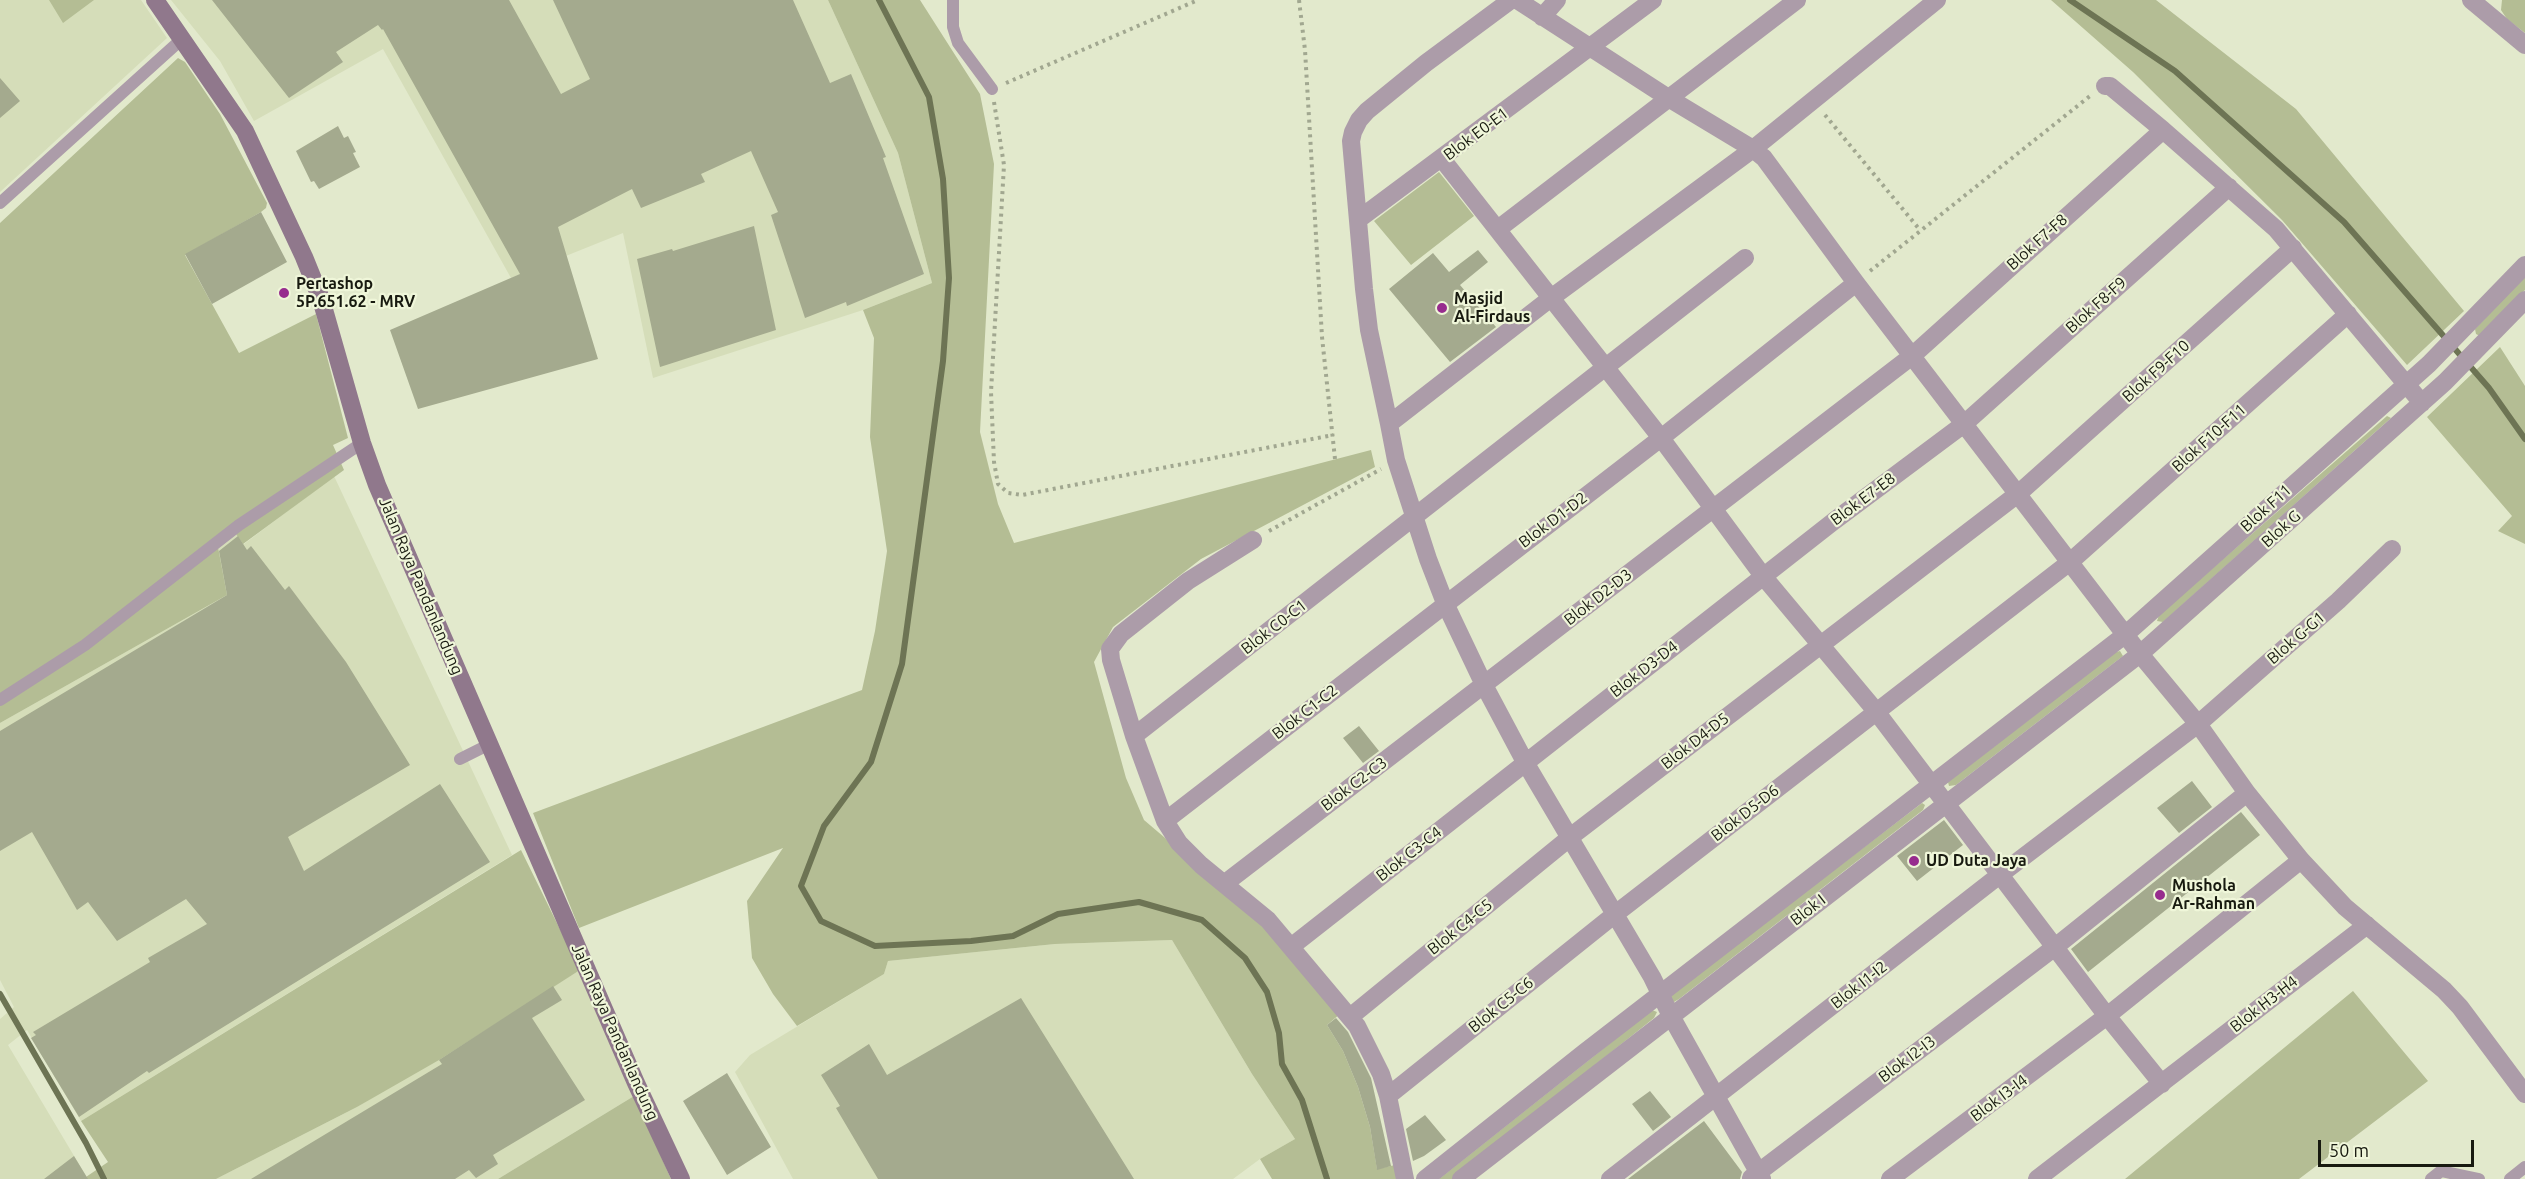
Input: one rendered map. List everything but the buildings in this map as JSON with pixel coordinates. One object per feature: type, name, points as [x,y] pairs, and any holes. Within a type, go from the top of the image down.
[{"type":"street","name":"Jalan Raya Pandanlandung","points":[[155,0],[245,131],[304,257],[321,299],[362,443],[420,588],[636,1083],[681,1179]]},
{"type":"street","points":[[1510,0],[1426,63],[1359,120],[1353,132],[1351,141],[1369,330],[1396,460],[1445,603],[1484,685],[1525,762],[1717,1096],[1757,1177]]},
{"type":"street","points":[[1517,0],[1764,158],[1856,283],[2140,654],[2198,724],[2247,793],[2301,860],[2333,895],[2430,977],[2452,999],[2525,1094]]},
{"type":"street","points":[[1542,17],[1557,0]]},
{"type":"street","name":"Blok E0-E1","points":[[1359,219],[1653,0]]},
{"type":"street","points":[[1498,229],[1797,0]]},
{"type":"street","points":[[1389,424],[1551,298],[1753,149],[1937,0]]},
{"type":"street","points":[[2482,4],[2525,45]]},
{"type":"street","points":[[2105,86],[2110,86],[2163,130],[2276,229],[2422,403]]},
{"type":"street","name":"Blok F7-F8","points":[[1712,509],[1912,356],[2163,130]]},
{"type":"street","points":[[1442,159],[1661,438],[1763,576],[1875,710],[2162,1084]]},
{"type":"street","name":"Blok F8-F9","points":[[1964,424],[2229,187]]},
{"type":"street","name":"Blok F9-F10","points":[[1820,645],[2019,493],[2293,248]]},
{"type":"street","name":"Blok C0-C1","points":[[1134,736],[1745,258]]},
{"type":"street","name":"Blok F11","points":[[1425,1179],[1931,783],[2126,634],[2428,364],[2460,334],[2525,265]]},
{"type":"street","name":"Blok D1-D2","points":[[1445,603],[1661,438],[1856,283]]},
{"type":"street","name":"Blok G","points":[[1946,804],[2140,654],[2445,382],[2477,352],[2525,300]]},
{"type":"street","name":"Blok F10-F11","points":[[1875,710],[2070,562],[2348,314]]},
{"type":"street","name":"Blok E7-E8","points":[[1763,576],[1964,424]]},
{"type":"street","name":"Blok D2-D3","points":[[1484,685],[1712,509]]},
{"type":"street","points":[[1253,540],[1188,581],[1115,640],[1110,649],[1111,660],[1134,736],[1165,821],[1179,843],[1268,920],[1292,946],[1350,1017],[1372,1054],[1388,1096],[1405,1179]]},
{"type":"street","name":"Blok G-G1","points":[[2001,874],[2198,724],[2392,549]]},
{"type":"street","name":"Blok D3-D4","points":[[1525,762],[1763,576]]},
{"type":"street","name":"Blok C1-C2","points":[[1165,821],[1445,603]]},
{"type":"street","name":"Blok D4-D5","points":[[1569,838],[1820,645]]},
{"type":"street","name":"Blok C2-C3","points":[[1224,884],[1484,685]]},
{"type":"street","name":"Blok D5-D6","points":[[1614,915],[1875,710]]},
{"type":"street","name":"Blok C3-C4","points":[[1292,946],[1525,762]]},
{"type":"street","name":"Blok I2-I3","points":[[1757,1177],[2055,947],[2247,793]]},
{"type":"street","name":"Blok I","points":[[1461,1179],[1946,804]]},
{"type":"street","name":"Blok C4-C5","points":[[1350,1017],[1569,838]]},
{"type":"street","name":"Blok I3-I4","points":[[1890,1179],[2108,1016],[2301,860]]},
{"type":"street","name":"Blok I1-I2","points":[[1610,1179],[2001,874]]},
{"type":"street","name":"Blok C5-C6","points":[[1388,1096],[1614,915]]},
{"type":"street","name":"Blok H3-H4","points":[[2037,1179],[2367,925]]},
{"type":"lane","points":[[953,0],[953,27],[958,43],[992,89]]},
{"type":"lane","points":[[0,203],[183,38]]},
{"type":"lane","points":[[0,700],[85,645],[239,525],[362,443]]},
{"type":"lane","points":[[460,759],[490,744]]},
{"type":"lane","points":[[2510,1179],[2525,1167]]},
{"type":"lane","points":[[2431,1179],[2441,1171],[2479,1179]]},
{"type":"path","points":[[1198,0],[992,89],[1004,165],[991,392],[994,462],[998,484],[1008,494],[1022,495],[1333,435]]},
{"type":"path","points":[[1299,0],[1305,50],[1322,337],[1335,459]]},
{"type":"path","points":[[1856,283],[1920,230],[2105,86]]},
{"type":"path","points":[[1813,100],[1920,230]]},
{"type":"path","points":[[1253,540],[1396,460]]},
{"type":"shaded area","points":[[0,0],[141,0],[167,38],[0,192]]},
{"type":"shaded area","points":[[49,0],[94,0],[63,23]]},
{"type":"shaded area","points":[[171,0],[828,0],[898,153],[932,283],[863,310],[653,378],[623,233],[511,278],[383,49],[254,121],[220,61]]},
{"type":"shaded area","points":[[828,0],[920,0],[980,94],[994,164],[980,432],[998,504],[1014,543],[1371,450],[1375,467],[1201,559],[1113,627],[1094,662],[1126,778],[1144,820],[1259,918],[1340,1014],[1327,1025],[1343,1051],[1358,1087],[1370,1127],[1377,1169],[1395,1165],[1398,1179],[1272,1179],[1260,1159],[1295,1139],[1252,1074],[1172,940],[1055,944],[888,961],[884,974],[797,1026],[773,994],[752,958],[747,901],[783,848],[579,928],[533,813],[862,690],[875,631],[887,551],[870,437],[874,338],[863,310],[932,283],[898,153]]},
{"type":"shaded area","points":[[2051,0],[2156,0],[2296,109],[2464,311],[2407,365],[2282,220],[2133,72]]},
{"type":"shaded area","points":[[2502,0],[2525,0],[2525,33],[2507,19],[2501,10]]},
{"type":"shaded area","points":[[178,58],[185,62],[220,114],[267,203],[266,208],[261,212],[185,255],[239,353],[316,314],[348,438],[333,445],[344,470],[243,544],[236,534],[218,547],[227,595],[0,723],[0,223]]},
{"type":"shaded area","points":[[1439,172],[1474,216],[1411,265],[1374,221]]},
{"type":"shaded area","points":[[2525,276],[2525,290],[2482,337],[2476,334],[2475,329]]},
{"type":"shaded area","points":[[2500,347],[2525,386],[2525,544],[2498,531],[2512,516],[2427,417]]},
{"type":"shaded area","points":[[2387,416],[2391,418],[2163,622],[2157,621],[2159,615]]},
{"type":"shaded area","points":[[334,476],[512,855],[81,1121],[27,1030],[8,1045],[86,1176],[83,1179],[0,1179],[0,1019],[14,1007],[0,980],[0,723],[227,595],[218,547],[236,534],[244,544]]},
{"type":"shaded area","points":[[2120,651],[2123,656],[1956,785],[1949,786],[1948,782]]},
{"type":"shaded area","points":[[1922,803],[1925,805],[1923,810],[1679,999],[1674,1002],[1671,1000],[1670,995]]},
{"type":"shaded area","points":[[521,850],[580,970],[439,1060],[357,1107],[216,1179],[83,1179],[108,1162],[81,1121]]},
{"type":"shaded area","points":[[1172,940],[1252,1074],[1295,1139],[1260,1159],[1233,1179],[793,1179],[735,1072],[750,1055],[884,974],[888,961],[1055,944]]},
{"type":"shaded area","points":[[580,970],[634,1096],[498,1179],[216,1179],[357,1107]]},
{"type":"shaded area","points":[[2353,991],[2428,1081],[2299,1179],[2125,1179]]},
{"type":"shaded area","points":[[1652,1010],[1657,1012],[1654,1018],[1452,1179],[1439,1179]]},
{"type":"shaded area","points":[[634,1096],[671,1179],[498,1179]]},
{"type":"waterway","points":[[879,0],[929,97],[943,179],[949,278],[943,361],[902,664],[871,762],[824,826],[801,886],[821,921],[875,946],[971,941],[1013,936],[1058,914],[1139,902],[1202,920],[1245,958],[1267,992],[1279,1033],[1282,1064],[1302,1100],[1327,1179]]},
{"type":"waterway","points":[[2070,0],[2175,71],[2344,222],[2489,388],[2525,439]]},
{"type":"waterway","points":[[0,994],[86,1143],[104,1179]]},
{"type":"place","name":"Pertashop 5P.651.62 - MRV","points":[[284,293]]},
{"type":"place","name":"Masjid Al-Firdaus","points":[[1442,308]]},
{"type":"place","name":"UD Duta Jaya","points":[[1914,861]]},
{"type":"place","name":"Mushola Ar-Rahman","points":[[2160,895]]}]
